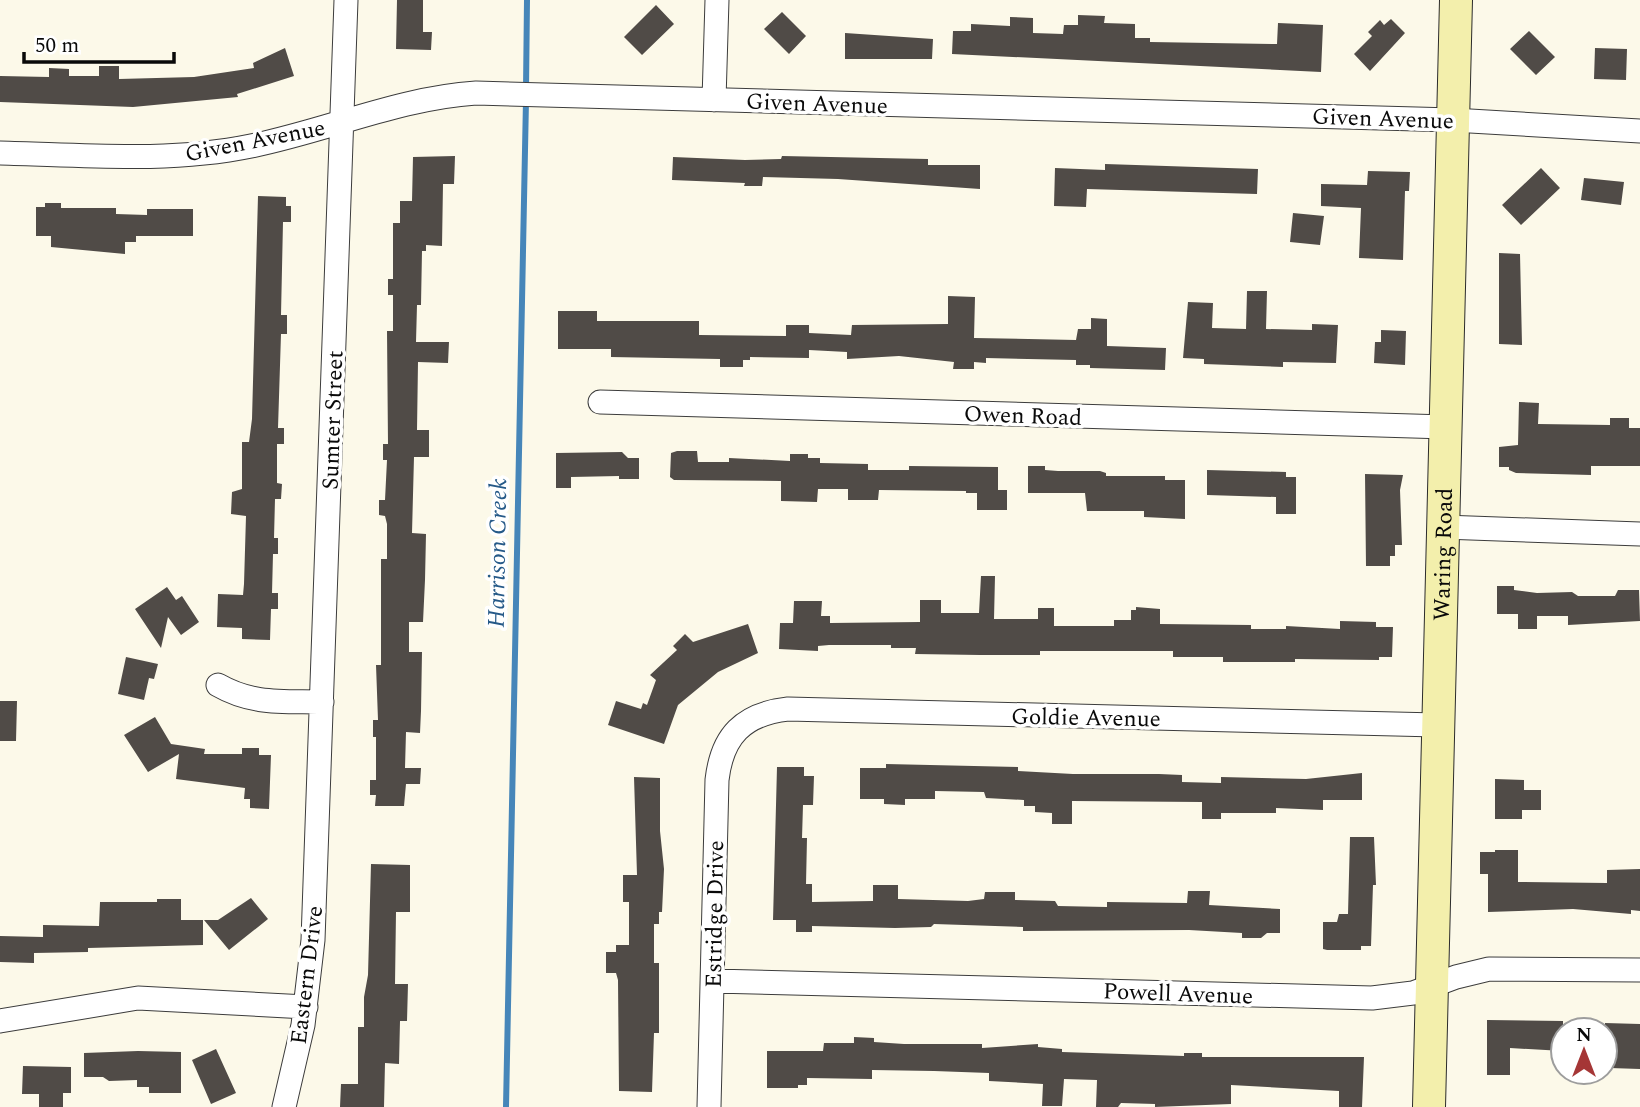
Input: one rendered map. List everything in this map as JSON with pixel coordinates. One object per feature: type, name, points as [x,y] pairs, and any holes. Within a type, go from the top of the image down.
[{"type":"street","name":"Sumter Street","points":[[319,841],[346,0]]},
{"type":"street","points":[[714,100],[717,0]]},
{"type":"street","name":"Waring Road","points":[[1429,1107],[1456,0]]},
{"type":"street","name":"Given Avenue","points":[[0,153],[139,156],[206,153],[262,144],[437,97],[496,93],[1453,120],[1640,131]]},
{"type":"street","name":"Owen Road","points":[[600,402],[1446,427]]},
{"type":"street","points":[[1443,527],[1640,534]]},
{"type":"street","points":[[218,685],[241,698],[253,700],[322,702]]},
{"type":"street","name":"Goldie Avenue","points":[[739,728],[765,713],[788,709],[1437,725]]},
{"type":"street","name":"Estridge Drive","points":[[709,1107],[717,780],[721,753],[739,728]]},
{"type":"street","name":"Eastern Drive","points":[[284,1107],[306,1007],[319,841]]},
{"type":"street","name":"Powell Avenue","points":[[713,981],[1350,998],[1392,997],[1433,986],[1456,976],[1489,969],[1640,970]]},
{"type":"street","points":[[0,1021],[138,998],[306,1007]]},
{"type":"building","points":[[397,0],[423,0],[423,32],[432,32],[431,50],[396,49]]},
{"type":"building","points":[[656,5],[674,24],[642,55],[624,37]]},
{"type":"building","points":[[782,12],[806,36],[789,54],[764,29]]},
{"type":"building","points":[[1078,15],[1105,16],[1104,23],[1135,24],[1135,38],[1150,38],[1150,42],[1277,44],[1278,23],[1323,25],[1321,72],[952,54],[953,31],[971,31],[971,24],[1010,26],[1010,17],[1033,18],[1033,33],[1063,34],[1064,25],[1078,25]]},
{"type":"building","points":[[1391,19],[1405,33],[1370,71],[1354,54],[1372,36],[1368,32],[1380,20],[1384,25]]},
{"type":"building","points":[[1529,31],[1555,57],[1536,75],[1510,49]]},
{"type":"building","points":[[845,33],[933,39],[932,59],[845,59]]},
{"type":"building","points":[[285,48],[294,76],[237,94],[238,97],[133,107],[0,102],[0,76],[49,77],[49,68],[69,69],[69,76],[99,76],[99,66],[119,66],[119,79],[194,77],[254,68],[253,63]]},
{"type":"building","points":[[1595,48],[1627,49],[1626,80],[1594,79]]},
{"type":"building","points":[[455,156],[454,184],[443,184],[442,246],[426,245],[426,251],[422,251],[421,305],[417,305],[416,342],[449,342],[448,363],[418,362],[417,430],[429,430],[429,457],[414,457],[412,533],[426,534],[425,580],[423,622],[409,622],[409,652],[422,652],[421,711],[420,733],[406,732],[405,768],[421,768],[420,784],[406,784],[404,806],[375,806],[376,795],[370,795],[370,780],[376,780],[376,737],[373,737],[373,720],[378,720],[376,665],[381,665],[381,559],[387,559],[387,524],[385,516],[379,515],[379,500],[385,500],[387,460],[383,460],[383,444],[388,444],[387,331],[393,331],[393,295],[388,295],[388,279],[393,279],[393,223],[400,223],[400,201],[412,201],[413,157]]},
{"type":"building","points":[[782,156],[928,159],[928,165],[980,165],[980,189],[838,179],[763,177],[762,186],[672,180],[673,157],[745,160],[781,159]]},
{"type":"building","points":[[1105,164],[1258,169],[1257,194],[1087,189],[1086,207],[1054,206],[1055,168],[1105,170]]},
{"type":"building","points":[[1541,168],[1560,188],[1521,225],[1502,205]]},
{"type":"building","points":[[1368,171],[1410,172],[1409,191],[1405,191],[1403,260],[1359,258],[1361,208],[1321,206],[1321,184],[1367,185]]},
{"type":"building","points":[[1584,178],[1624,182],[1621,205],[1581,200]]},
{"type":"building","points":[[258,196],[286,197],[286,206],[291,206],[291,222],[283,222],[281,315],[287,315],[287,334],[281,334],[278,428],[284,428],[284,444],[277,444],[277,483],[282,484],[281,499],[275,499],[274,538],[278,538],[278,554],[273,554],[272,593],[278,593],[278,609],[271,609],[270,640],[242,639],[242,628],[217,627],[218,594],[243,595],[246,516],[231,514],[232,492],[242,489],[242,442],[249,442],[252,419]]},
{"type":"building","points":[[45,203],[61,203],[61,208],[116,208],[116,214],[147,215],[147,209],[193,209],[193,236],[136,236],[136,242],[125,242],[125,254],[51,247],[51,236],[36,236],[36,207],[45,207]]},
{"type":"building","points":[[1293,213],[1324,216],[1320,245],[1290,242]]},
{"type":"building","points":[[1499,253],[1520,254],[1522,345],[1499,344]]},
{"type":"building","points":[[1247,291],[1267,291],[1266,329],[1312,330],[1312,324],[1338,325],[1336,363],[1283,362],[1283,367],[1204,364],[1204,359],[1183,358],[1188,302],[1213,303],[1212,328],[1246,329]]},
{"type":"building","points":[[948,296],[975,297],[974,338],[1076,340],[1078,329],[1091,329],[1091,318],[1107,319],[1107,346],[1166,348],[1165,370],[1090,368],[1090,365],[1076,365],[1076,360],[986,358],[986,363],[974,362],[974,369],[953,369],[954,362],[899,356],[847,359],[847,352],[809,350],[809,358],[750,357],[750,360],[743,360],[743,367],[720,367],[720,359],[611,357],[611,349],[558,349],[558,311],[597,311],[597,321],[699,321],[699,335],[786,336],[786,325],[809,325],[809,333],[851,335],[852,325],[948,324]]},
{"type":"building","points":[[1381,330],[1406,331],[1405,365],[1374,363],[1375,342],[1381,342]]},
{"type":"building","points":[[1519,402],[1539,403],[1538,424],[1610,425],[1610,418],[1629,418],[1629,428],[1640,428],[1640,466],[1591,466],[1591,475],[1516,473],[1509,470],[1509,467],[1499,467],[1499,447],[1518,445]]},
{"type":"building","points":[[697,451],[698,462],[729,462],[729,458],[790,461],[790,454],[808,454],[808,458],[820,458],[820,463],[868,464],[868,470],[909,470],[909,466],[998,467],[998,490],[1007,490],[1007,510],[977,510],[977,493],[966,491],[879,490],[878,500],[848,500],[848,489],[818,489],[817,502],[781,501],[781,481],[674,480],[670,477],[671,453]]},
{"type":"building","points":[[622,452],[628,458],[639,458],[639,479],[619,479],[619,476],[571,477],[571,488],[556,488],[556,453]]},
{"type":"building","points":[[1028,466],[1045,466],[1045,470],[1058,471],[1100,471],[1106,473],[1106,476],[1165,476],[1165,480],[1185,480],[1185,519],[1144,517],[1144,511],[1087,511],[1085,493],[1028,493]]},
{"type":"building","points":[[1207,470],[1286,472],[1286,477],[1296,477],[1296,514],[1276,514],[1276,497],[1207,495]]},
{"type":"building","points":[[1365,474],[1403,475],[1400,490],[1402,545],[1395,545],[1395,556],[1390,556],[1390,566],[1366,566]]},
{"type":"building","points":[[981,576],[995,576],[994,619],[1038,619],[1038,608],[1054,608],[1054,626],[1114,626],[1114,620],[1131,620],[1131,610],[1136,610],[1136,607],[1160,609],[1160,624],[1251,625],[1251,629],[1286,629],[1286,626],[1340,629],[1340,621],[1376,622],[1376,627],[1393,627],[1392,657],[1379,657],[1379,660],[1223,662],[1223,657],[1173,657],[1173,651],[1040,651],[1040,655],[980,655],[915,654],[916,648],[891,648],[891,645],[829,645],[818,646],[818,651],[779,649],[780,623],[793,623],[794,601],[822,601],[821,616],[830,616],[830,623],[920,622],[920,600],[941,600],[941,613],[979,613]]},
{"type":"building","points":[[1497,586],[1514,586],[1514,590],[1537,593],[1572,592],[1578,596],[1615,596],[1618,590],[1639,590],[1640,621],[1568,625],[1568,616],[1537,616],[1537,629],[1518,629],[1518,614],[1497,614]]},
{"type":"building","points":[[167,587],[176,600],[182,596],[199,622],[181,635],[168,617],[161,648],[135,609]]},
{"type":"building","points":[[748,624],[758,653],[718,672],[678,705],[664,744],[608,725],[616,701],[641,709],[643,703],[647,705],[656,680],[650,675],[677,650],[673,646],[685,634],[693,642]]},
{"type":"building","points":[[126,657],[158,664],[154,679],[149,678],[144,700],[118,694]]},
{"type":"building","points":[[0,701],[17,701],[16,741],[0,741]]},
{"type":"building","points":[[155,717],[171,744],[205,749],[204,754],[242,754],[242,748],[259,748],[259,755],[271,755],[269,809],[250,808],[250,799],[244,799],[245,788],[176,779],[179,754],[148,772],[124,735]]},
{"type":"building","points":[[886,764],[1018,767],[1018,771],[1073,774],[1182,775],[1182,782],[1221,783],[1221,777],[1306,779],[1362,773],[1362,800],[1323,800],[1323,810],[1276,808],[1276,813],[1221,813],[1221,819],[1202,819],[1202,802],[1072,801],[1072,824],[1052,824],[1052,813],[1035,812],[1035,806],[1024,806],[1024,800],[986,798],[984,792],[935,791],[935,799],[905,799],[905,805],[884,804],[884,799],[860,799],[860,768],[886,768]]},
{"type":"building","points":[[777,767],[804,767],[804,776],[814,776],[813,805],[803,805],[802,838],[807,838],[806,884],[812,884],[812,902],[873,901],[873,885],[898,885],[898,899],[968,901],[984,899],[985,892],[1015,892],[1015,900],[1055,901],[1058,906],[1107,907],[1107,902],[1187,903],[1188,891],[1210,891],[1209,905],[1280,909],[1280,933],[1267,933],[1261,938],[1242,938],[1242,933],[1189,930],[1023,931],[1023,927],[934,924],[931,927],[895,928],[812,926],[812,932],[796,932],[796,920],[773,920]]},
{"type":"building","points":[[634,777],[660,778],[660,831],[664,869],[662,912],[659,912],[659,924],[654,924],[654,963],[659,963],[659,1033],[654,1033],[652,1092],[619,1091],[618,980],[616,973],[606,973],[606,952],[616,952],[616,945],[629,945],[629,902],[623,902],[623,875],[637,875]]},
{"type":"building","points":[[1495,779],[1524,780],[1524,790],[1541,790],[1541,810],[1522,810],[1522,819],[1495,819]]},
{"type":"building","points":[[1350,837],[1374,837],[1376,885],[1373,885],[1371,946],[1361,946],[1361,950],[1327,950],[1323,949],[1323,922],[1337,922],[1339,914],[1348,914]]},
{"type":"building","points":[[1518,850],[1518,882],[1607,883],[1607,870],[1640,869],[1640,911],[1631,910],[1631,914],[1573,909],[1488,912],[1488,874],[1480,874],[1480,852]]},
{"type":"building","points":[[371,864],[410,865],[410,912],[396,912],[395,984],[408,984],[407,1021],[400,1021],[399,1064],[385,1063],[384,1107],[340,1107],[341,1084],[358,1084],[358,1027],[364,1027],[364,997],[368,975]]},
{"type":"building","points":[[251,898],[268,919],[229,950],[204,920],[218,920]]},
{"type":"building","points":[[157,899],[181,899],[181,920],[203,920],[203,945],[88,948],[88,952],[34,953],[34,963],[0,962],[0,936],[43,937],[43,925],[99,926],[100,902],[157,902]]},
{"type":"building","points":[[1487,1020],[1549,1021],[1549,1050],[1510,1048],[1510,1075],[1487,1075]]},
{"type":"building","points":[[1619,1023],[1640,1024],[1640,1069],[1619,1068]]},
{"type":"building","points":[[854,1037],[874,1038],[874,1042],[904,1044],[982,1044],[982,1048],[1038,1044],[1038,1047],[1062,1049],[1062,1052],[1184,1056],[1184,1053],[1202,1053],[1202,1057],[1364,1057],[1362,1107],[1339,1107],[1339,1091],[1231,1085],[1231,1104],[1155,1107],[1155,1104],[1121,1103],[1118,1107],[1096,1107],[1097,1080],[1064,1079],[1062,1106],[1042,1106],[1043,1084],[989,1081],[989,1073],[934,1071],[872,1070],[872,1079],[807,1078],[807,1085],[798,1085],[798,1088],[767,1088],[767,1051],[823,1051],[824,1043],[854,1043]]},
{"type":"building","points":[[216,1049],[236,1093],[211,1104],[192,1060]]},
{"type":"building","points":[[181,1052],[181,1093],[149,1093],[149,1087],[137,1087],[137,1080],[109,1081],[103,1077],[84,1077],[84,1053]]},
{"type":"building","points":[[23,1066],[71,1067],[71,1093],[63,1093],[63,1107],[39,1107],[39,1094],[22,1094]]},
{"type":"waterway","name":"Harrison Creek","points":[[526,89],[527,0]]},
{"type":"waterway","name":"Harrison Creek","points":[[506,1107],[526,100]]}]
